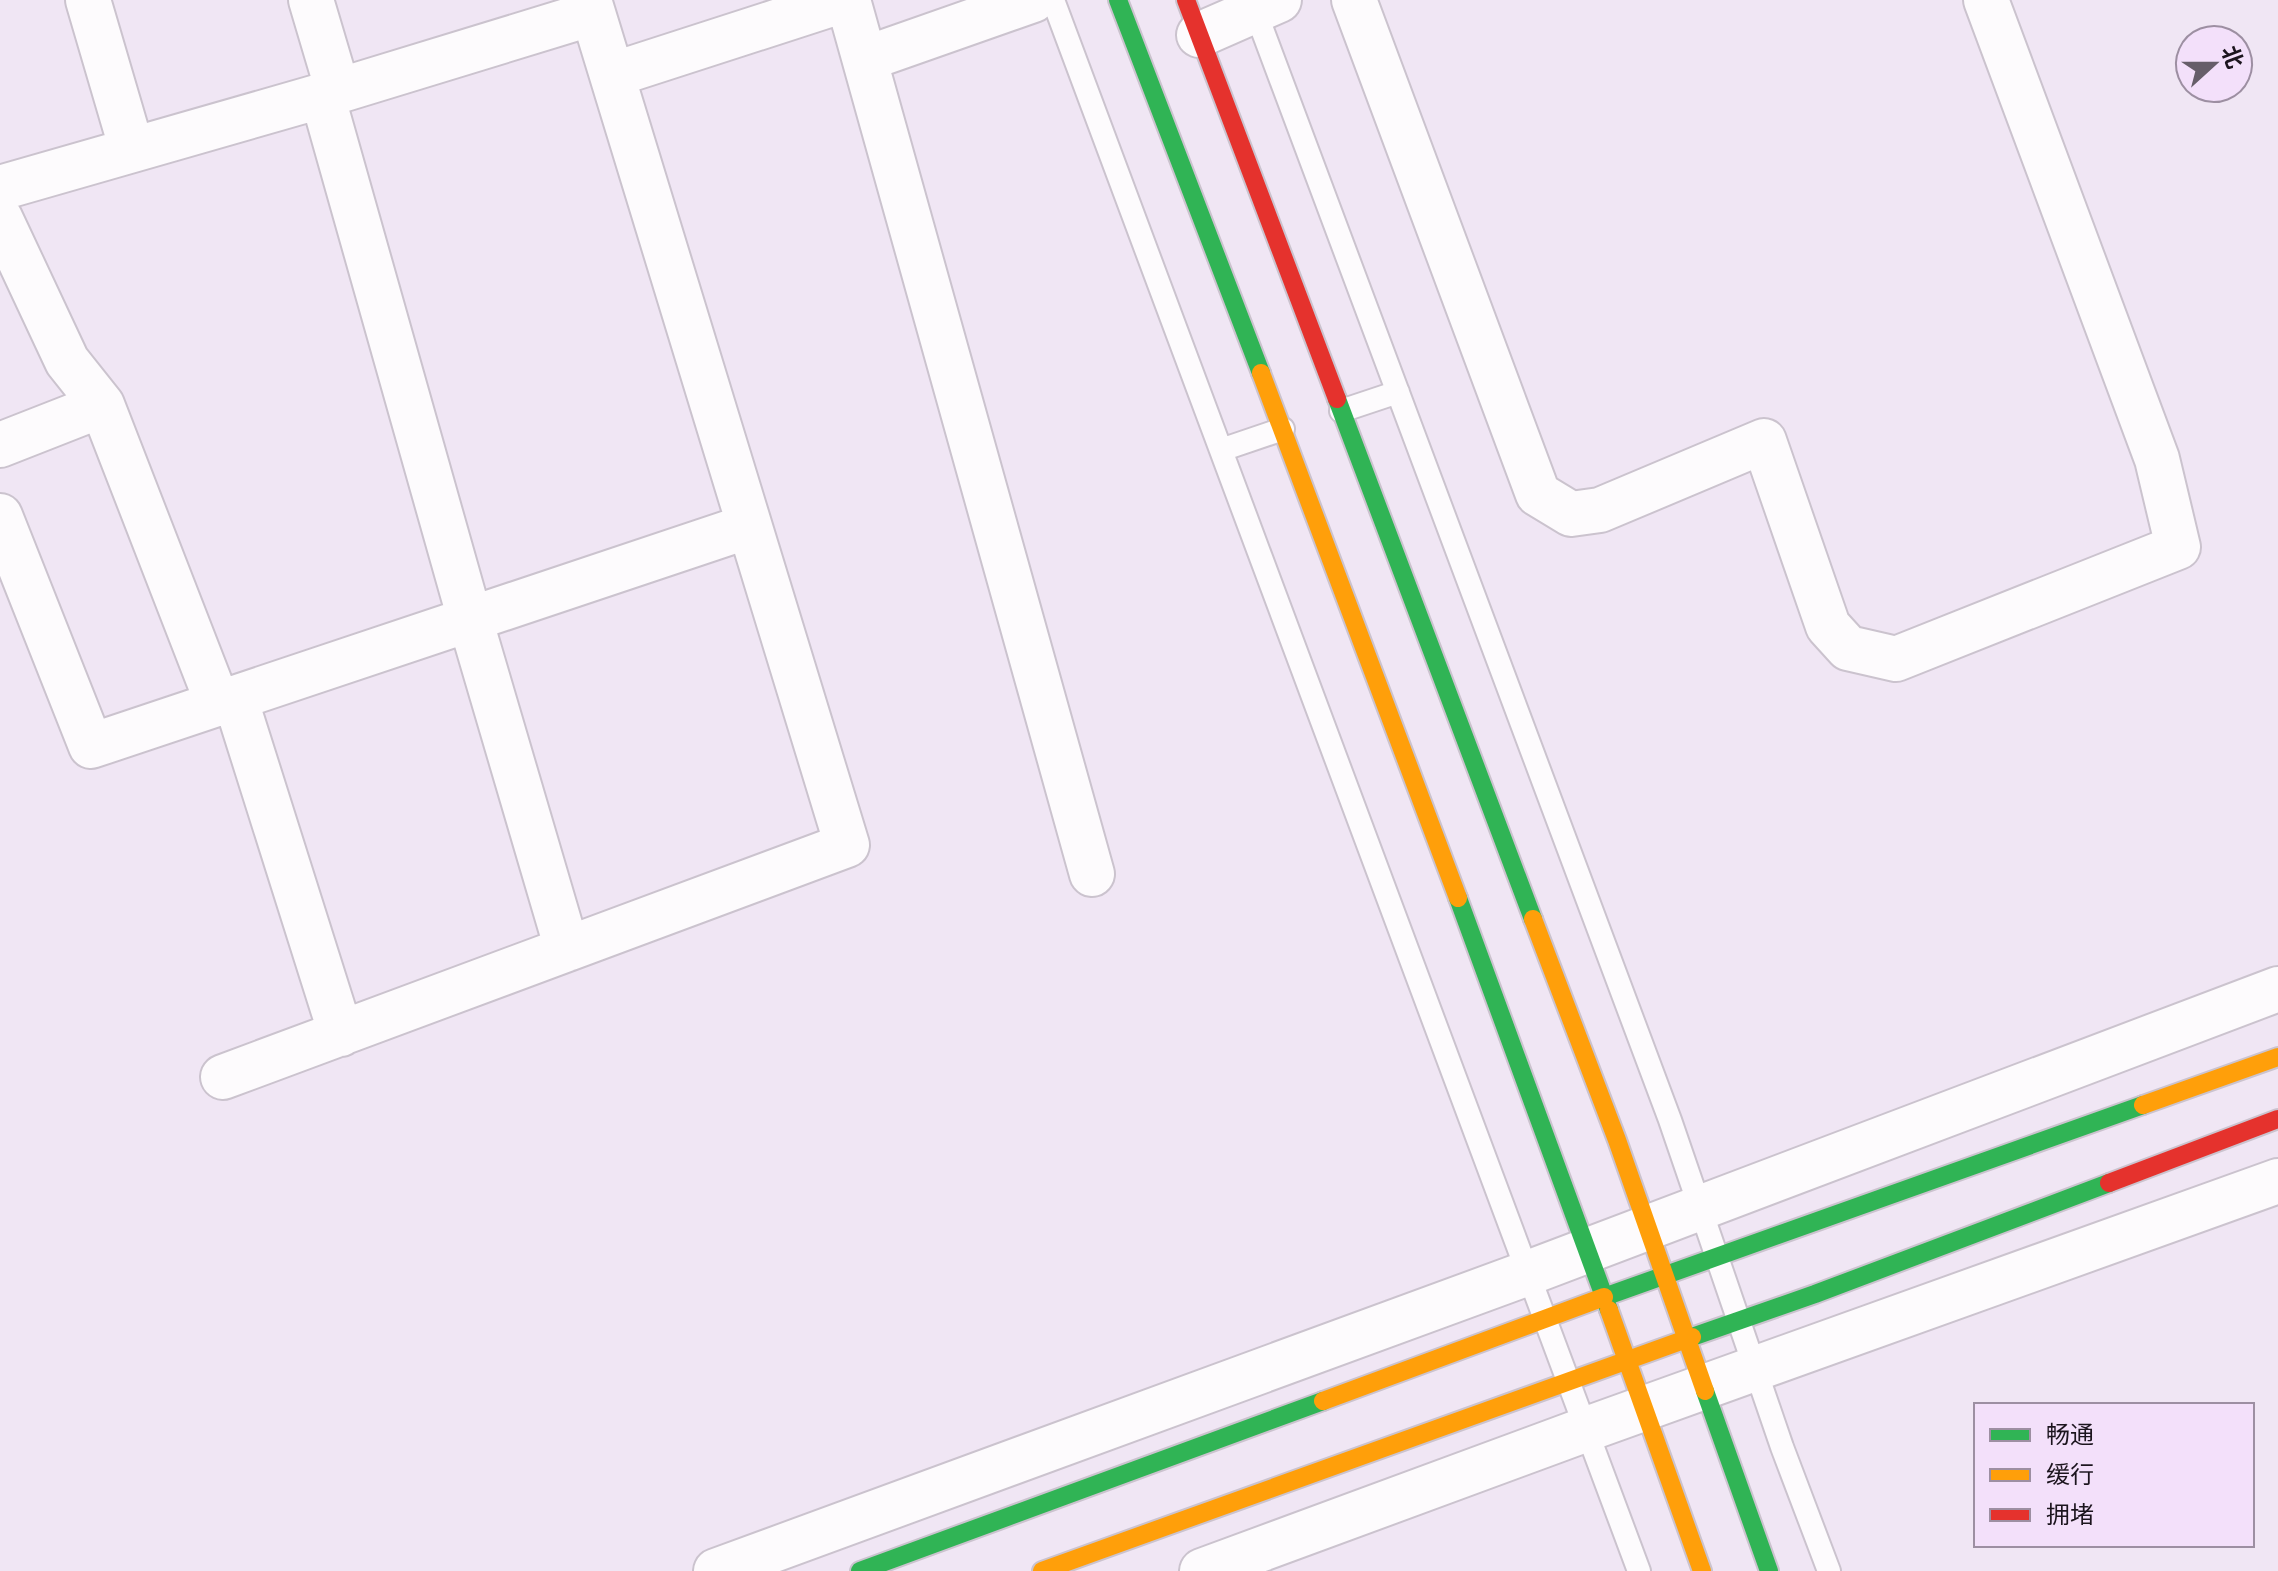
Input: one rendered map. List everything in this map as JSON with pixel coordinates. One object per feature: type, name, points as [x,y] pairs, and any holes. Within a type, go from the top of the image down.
[{"type":"street","points":[[88,0],[132,150]]},
{"type":"street","points":[[311,0],[330,93],[470,619],[567,949]]},
{"type":"street","points":[[612,75],[846,0],[1092,874]]},
{"type":"street","points":[[865,59],[1033,0]]},
{"type":"street","points":[[1118,0],[1283,429],[1605,1297],[1702,1571]]},
{"type":"street","points":[[1354,0],[1538,494],[1571,514],[1600,510],[1764,441],[1828,626],[1848,648],[1896,659],[2178,547],[2157,459],[1986,0]]},
{"type":"street","points":[[1262,3],[1192,18],[1617,1140],[1769,1571]]},
{"type":"street","points":[[0,188],[330,93],[591,6],[847,845],[223,1077]]},
{"type":"street","points":[[0,218],[67,361],[102,405],[226,701],[341,1034]]},
{"type":"street","points":[[0,445],[102,405]]},
{"type":"street","points":[[0,516],[91,746],[749,526]]},
{"type":"street","points":[[716,1571],[1588,1251],[2278,989]]},
{"type":"street","points":[[860,1571],[1717,1256],[2278,1057]]},
{"type":"street","points":[[1042,1571],[1815,1294],[2278,1119]]},
{"type":"street","points":[[1202,1571],[1644,1408],[2278,1181]]},
{"type":"lane","points":[[1053,0],[1639,1571]]},
{"type":"lane","points":[[1262,3],[1398,392],[1670,1120],[1829,1571]]},
{"type":"lane","points":[[1341,411],[1398,392]]},
{"type":"lane","points":[[1221,450],[1283,429]]},
{"type":"traffic: fast","points":[[1118,0],[1261,373]]},
{"type":"traffic: fast","points":[[1337,399],[1533,919]]},
{"type":"traffic: fast","points":[[1458,898],[1609,1310]]},
{"type":"traffic: fast","points":[[1604,1297],[2143,1105]]},
{"type":"traffic: fast","points":[[1692,1337],[2109,1183]]},
{"type":"traffic: fast","points":[[1705,1391],[1769,1571]]},
{"type":"traffic: fast","points":[[860,1571],[1323,1401]]},
{"type":"traffic: slow","points":[[1261,373],[1458,898]]},
{"type":"traffic: slow","points":[[1533,919],[1617,1140],[1705,1391]]},
{"type":"traffic: slow","points":[[2143,1105],[2278,1057]]},
{"type":"traffic: slow","points":[[1323,1401],[1604,1297]]},
{"type":"traffic: slow","points":[[1609,1310],[1702,1571]]},
{"type":"traffic: slow","points":[[1042,1571],[1692,1337]]},
{"type":"traffic: jam","points":[[1186,0],[1337,399]]},
{"type":"traffic: jam","points":[[2109,1183],[2278,1119]]}]
